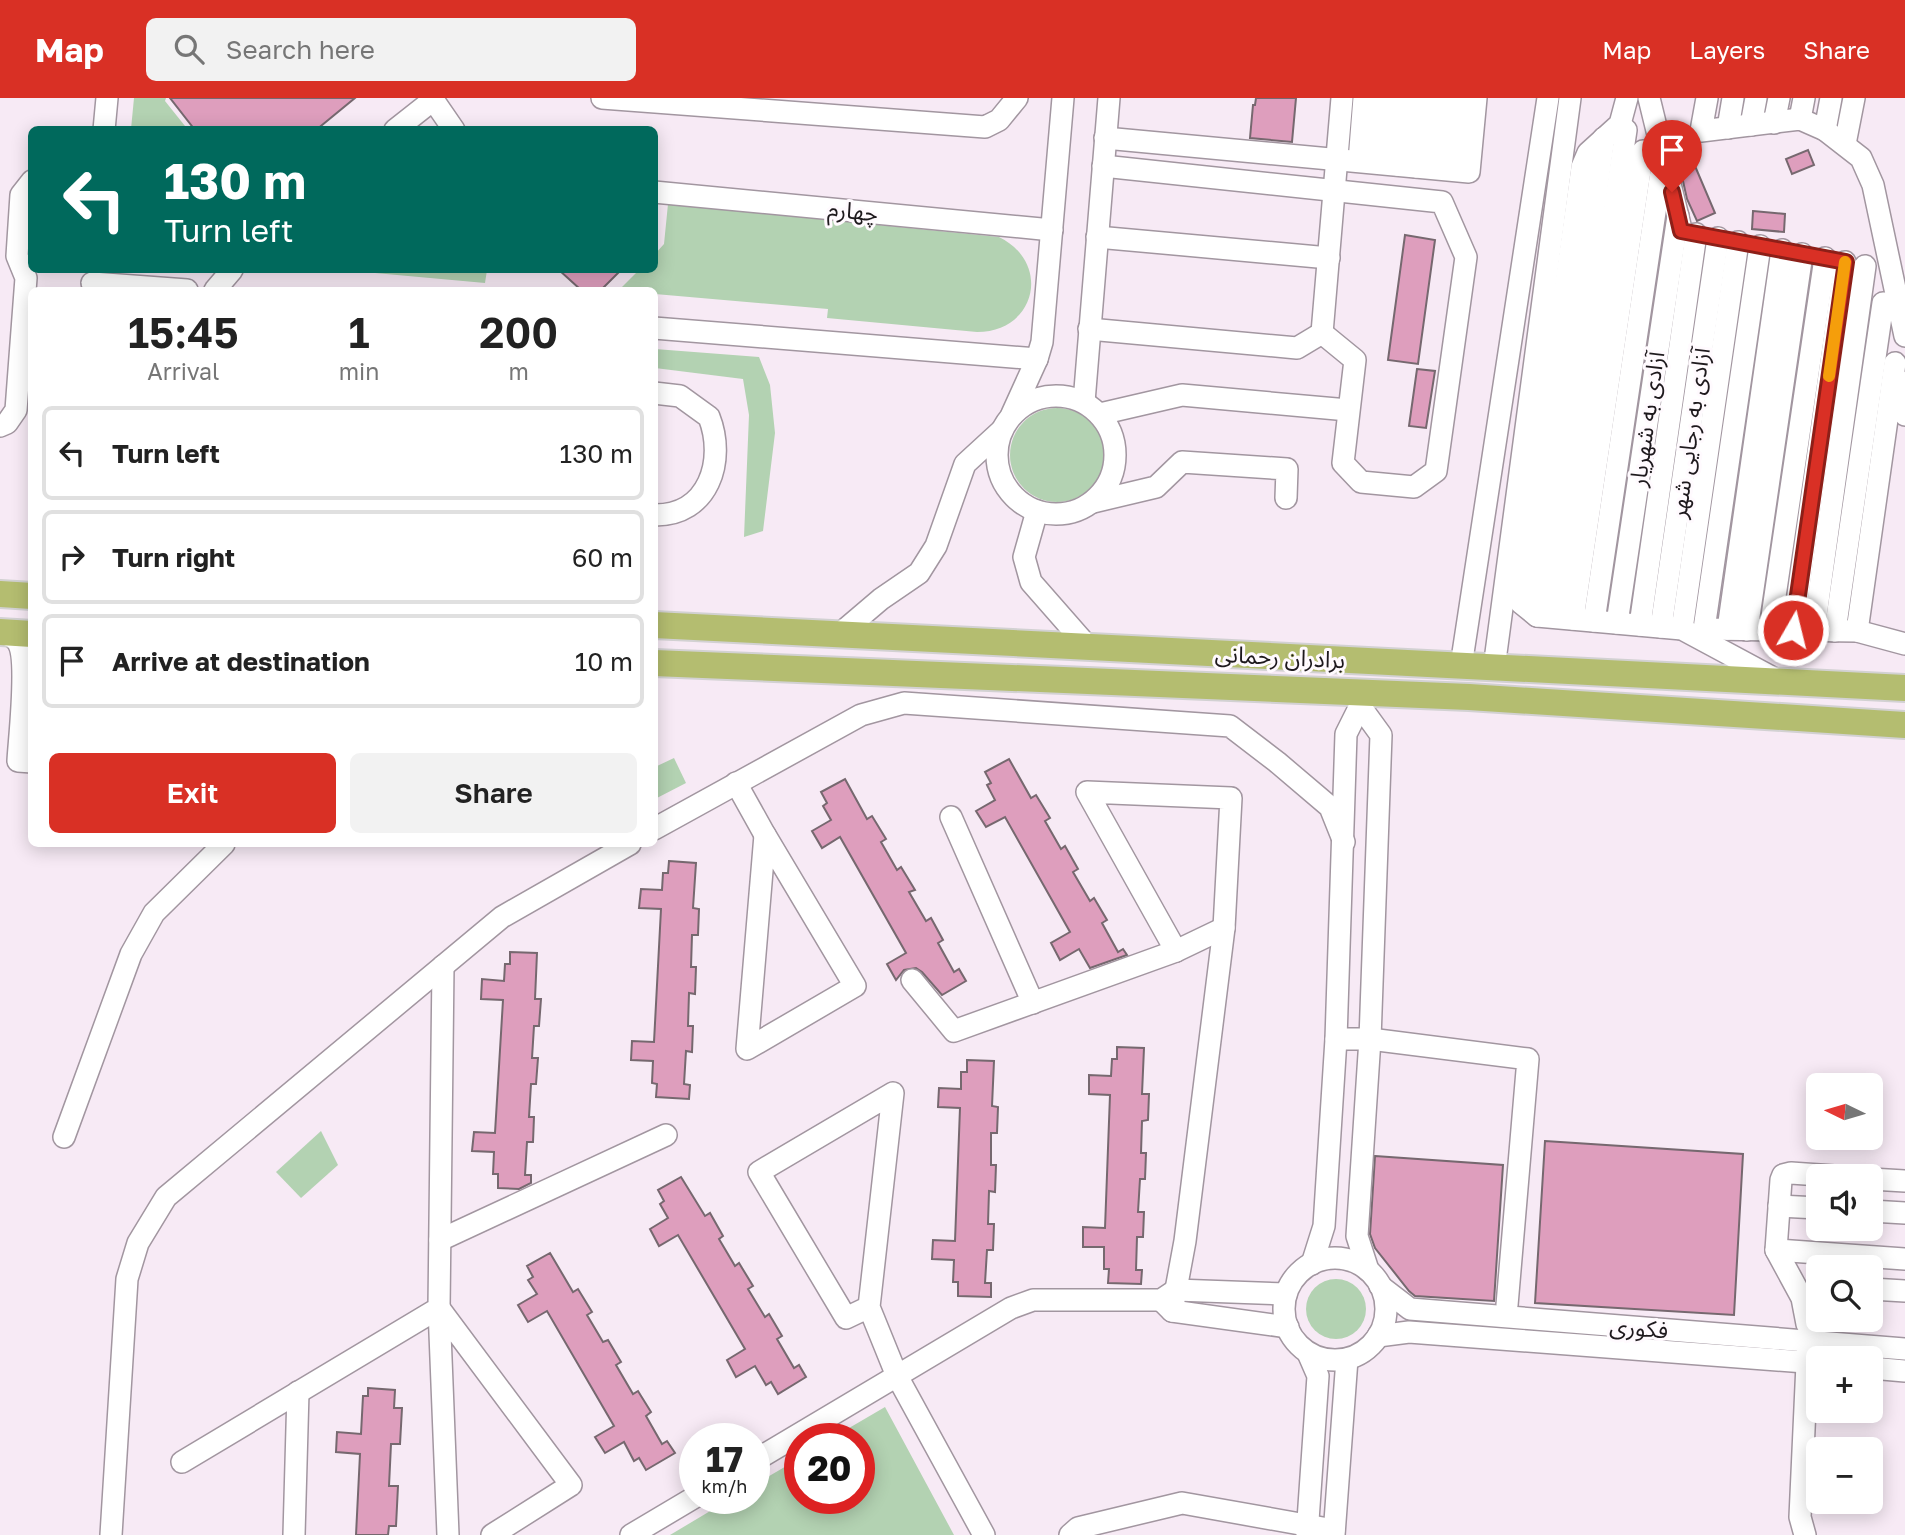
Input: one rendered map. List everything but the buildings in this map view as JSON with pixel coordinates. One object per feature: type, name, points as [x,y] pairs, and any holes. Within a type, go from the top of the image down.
[{"type":"main road","points":[[0,594],[28,596]]},
{"type":"main road","name":"برادران رحمانی","points":[[658,625],[1905,688]]},
{"type":"main road","points":[[0,632],[28,634]]},
{"type":"main road","name":"برادران رحمانی","points":[[658,663],[1360,700],[1469,697],[1905,725]]},
{"type":"street","points":[[104,126],[107,98]]},
{"type":"street","points":[[602,98],[985,127],[999,120],[1017,98]]},
{"type":"street","points":[[1063,98],[1042,342],[997,450],[998,470],[1006,488],[1020,502],[1037,511],[1066,513],[1093,502],[1156,487],[1182,462],[1287,469],[1286,498]]},
{"type":"street","points":[[1092,408],[1089,329],[1109,98]]},
{"type":"street","points":[[1106,130],[1118,98]]},
{"type":"street","points":[[1322,333],[1342,98]]},
{"type":"street","points":[[1364,98],[1415,167]]},
{"type":"street","points":[[1383,98],[1415,167]]},
{"type":"street","points":[[1402,98],[1415,167]]},
{"type":"street","points":[[1415,167],[1421,98]]},
{"type":"street","points":[[1415,167],[1440,98]]},
{"type":"street","points":[[1415,167],[1459,98]]},
{"type":"street","points":[[1415,167],[1476,98]]},
{"type":"street","points":[[1461,666],[1548,98]]},
{"type":"street","points":[[1494,668],[1570,98]]},
{"type":"street","points":[[1554,617],[1617,131],[1627,98]]},
{"type":"street","points":[[1649,98],[1663,170],[1685,227],[1661,627]]},
{"type":"street","points":[[1707,98],[1701,131],[1800,119],[1825,130],[1861,158],[1874,185],[1905,336]]},
{"type":"street","points":[[1728,128],[1733,98]]},
{"type":"street","points":[[1751,125],[1756,98]]},
{"type":"street","points":[[1774,123],[1779,98]]},
{"type":"street","points":[[1800,119],[1804,98]]},
{"type":"street","points":[[1825,130],[1831,98]]},
{"type":"street","points":[[1845,144],[1854,98]]},
{"type":"street","points":[[401,126],[432,99],[451,126]]},
{"type":"street","points":[[1106,130],[1415,167]]},
{"type":"street","points":[[1617,131],[1663,170]]},
{"type":"street","points":[[1554,617],[1643,151]]},
{"type":"street","points":[[1103,166],[1442,202],[1466,257],[1436,471],[1414,487],[1361,482],[1343,463],[1355,360],[1322,333]]},
{"type":"street","points":[[1594,621],[1663,170]]},
{"type":"street","points":[[0,426],[7,423],[16,410],[26,278],[17,256],[20,195],[28,186]]},
{"type":"street","name":"چهارم","points":[[658,191],[1052,230]]},
{"type":"street","points":[[1770,630],[1853,264],[1879,211]]},
{"type":"street","points":[[1685,227],[1728,240],[1853,264],[1883,303],[1905,415]]},
{"type":"street","name":"آزادی به شهریار","points":[[1617,623],[1685,227]]},
{"type":"street","points":[[1097,237],[1329,258]]},
{"type":"street","name":"آزادی به رجایی شهر","points":[[1661,627],[1728,240]]},
{"type":"street","points":[[1760,246],[1704,629],[1857,631],[1905,644]]},
{"type":"street","points":[[1737,629],[1792,252]]},
{"type":"street","points":[[1814,630],[1853,264]]},
{"type":"street","points":[[218,287],[229,273]]},
{"type":"street","points":[[92,281],[155,287]]},
{"type":"street","points":[[1814,630],[1883,303]]},
{"type":"street","points":[[658,328],[1037,359]]},
{"type":"street","points":[[1089,329],[1297,348],[1322,333]]},
{"type":"street","points":[[1857,631],[1895,363]]},
{"type":"street","points":[[658,393],[680,396],[709,416],[717,448],[705,492],[678,510],[658,513]]},
{"type":"street","points":[[1092,408],[1182,395],[1348,410]]},
{"type":"street","points":[[841,633],[881,599],[919,573],[936,546],[965,464],[1028,402],[1046,396],[1065,396],[1092,408],[1110,430],[1115,449],[1114,469],[1106,487],[1093,502]]},
{"type":"street","points":[[1037,511],[1024,557],[1031,582],[1088,647]]},
{"type":"street","points":[[1554,617],[1661,627],[1779,681]]},
{"type":"street","points":[[0,632],[15,639],[21,648],[24,665],[18,761],[28,762]]},
{"type":"street","points":[[1312,1264],[1324,1226],[1336,1039],[1346,734],[1360,700]]},
{"type":"street","points":[[1360,700],[1381,736],[1370,1039],[1357,1236],[1374,1278],[1386,1311],[1384,1325],[1378,1336],[1359,1354],[1347,1359],[1320,1358],[1299,1346],[1287,1327],[1284,1316],[1286,1294],[1301,1271],[1312,1264],[1338,1258],[1351,1261],[1374,1278]]},
{"type":"street","points":[[658,827],[861,715],[904,703],[1230,726],[1330,807],[1344,842]]},
{"type":"street","points":[[1344,781],[1378,783]]},
{"type":"street","points":[[736,783],[855,986],[747,1049],[765,835]]},
{"type":"street","points":[[1170,1300],[1185,1241],[1224,928],[1231,798],[1087,792],[1176,951]]},
{"type":"street","points":[[951,817],[1033,1003]]},
{"type":"street","points":[[64,1137],[131,954],[154,913],[221,847]]},
{"type":"street","points":[[111,1535],[127,1279],[138,1243],[166,1197],[502,916],[625,847]]},
{"type":"street","points":[[912,980],[954,1031],[1176,951],[1224,928]]},
{"type":"street","points":[[443,966],[439,1308],[448,1535]]},
{"type":"street","points":[[1336,1039],[1370,1039],[1528,1059],[1507,1305]]},
{"type":"street","points":[[869,1307],[846,1318],[760,1172],[893,1093],[869,1307],[897,1376],[985,1535]]},
{"type":"street","points":[[440,1240],[666,1135]]},
{"type":"street","points":[[1805,1535],[1800,1517],[1812,1341],[1802,1298],[1776,1250],[1783,1175],[1806,1174]]},
{"type":"street","points":[[1883,1180],[1905,1181]]},
{"type":"street","points":[[1779,1206],[1806,1208]]},
{"type":"street","points":[[1883,1212],[1905,1213]]},
{"type":"street","points":[[1776,1250],[1905,1259]]},
{"type":"street","name":"فکوری","points":[[1374,1278],[1410,1309],[1905,1349]]},
{"type":"street","points":[[1883,1290],[1905,1291]]},
{"type":"street","points":[[770,1451],[1011,1308],[1033,1300],[1170,1300],[1286,1294]]},
{"type":"street","points":[[1170,1300],[1287,1327]]},
{"type":"street","points":[[182,1462],[439,1308]]},
{"type":"street","points":[[439,1308],[572,1485],[505,1532]]},
{"type":"street","name":"فکوری","points":[[1378,1336],[1409,1332],[1812,1341]]},
{"type":"street","points":[[1307,1530],[1318,1376],[1308,1353]]},
{"type":"street","points":[[1070,1535],[1078,1528],[1182,1503],[1307,1530],[1334,1532],[1347,1359]]},
{"type":"street","points":[[1883,1369],[1905,1371]]},
{"type":"street","points":[[294,1535],[299,1392]]},
{"type":"street","points":[[631,1535],[679,1506]]},
{"type":"green space","points":[[134,98],[166,98],[165,101],[185,126],[131,126]]},
{"type":"green space","points":[[668,204],[999,237],[1016,249],[1026,263],[1031,278],[1030,294],[1024,309],[1013,321],[997,329],[977,332],[827,318],[828,309],[658,294],[658,287],[622,287],[636,273],[658,273],[658,251],[664,244]]},
{"type":"green space","points":[[375,273],[487,273],[485,283]]},
{"type":"green space","points":[[658,349],[759,357],[770,385],[775,433],[763,531],[744,537],[749,415],[743,379],[658,368]]},
{"type":"green space","points":[[1057,408],[1075,412],[1090,422],[1100,437],[1104,455],[1100,473],[1090,488],[1075,498],[1057,502],[1039,498],[1024,488],[1014,473],[1010,455],[1014,437],[1024,422],[1039,412]]},
{"type":"green space","points":[[674,758],[686,783],[658,797],[658,766]]},
{"type":"green space","points":[[321,1131],[338,1165],[301,1198],[276,1172]]},
{"type":"green space","points":[[1336,1279],[1353,1284],[1361,1292],[1366,1309],[1361,1326],[1353,1334],[1336,1339],[1319,1334],[1311,1326],[1306,1309],[1311,1292],[1319,1284]]},
{"type":"green space","points":[[885,1407],[954,1535],[670,1535],[705,1514],[770,1514],[770,1476],[784,1467],[784,1514],[875,1514],[875,1423],[858,1423]]},
{"type":"slow traffic","points":[[1829,376],[1845,262]]},
{"type":"route","points":[[1672,192],[1681,231],[1846,262],[1793,630]]}]
